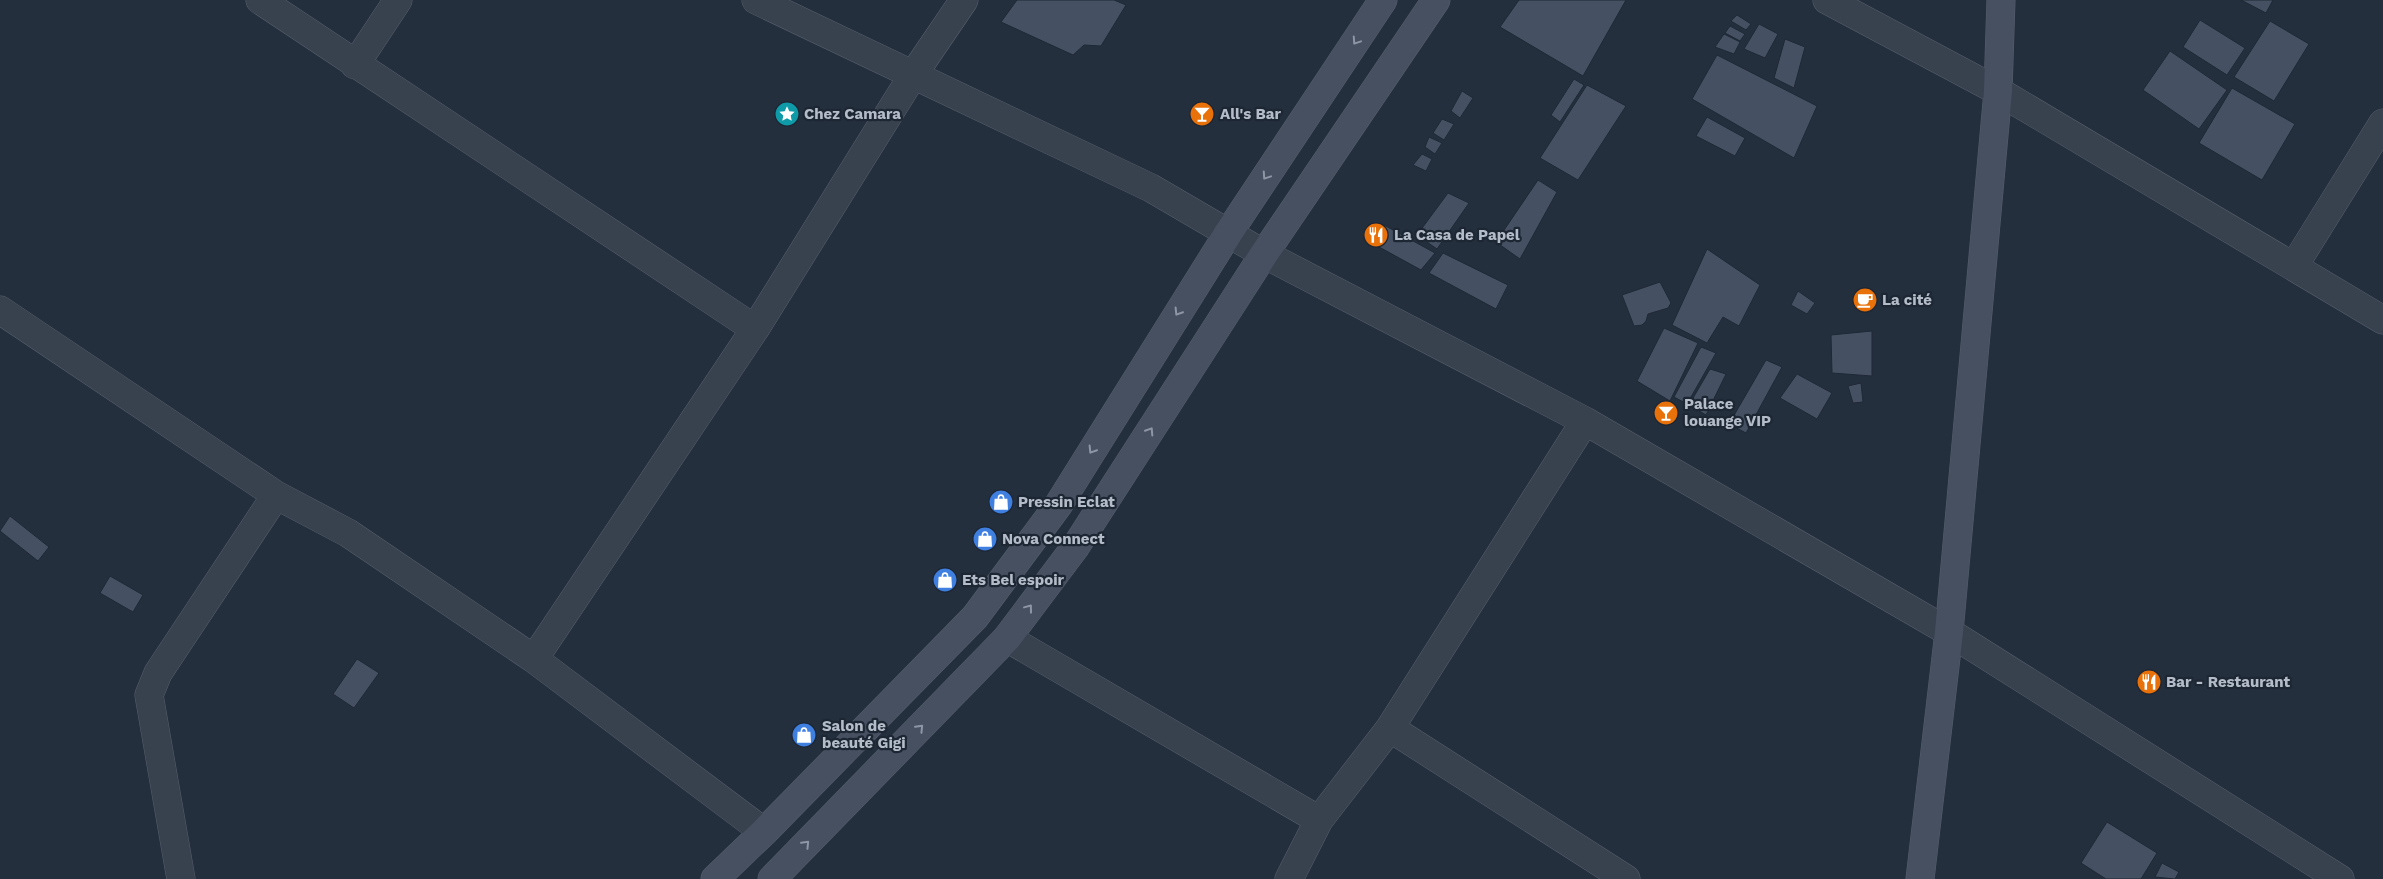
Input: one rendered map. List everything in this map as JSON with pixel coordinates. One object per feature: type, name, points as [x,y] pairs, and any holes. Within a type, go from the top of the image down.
[{"type":"main road","points":[[715,879],[764,832],[975,617],[1059,504],[1228,232],[1383,0]]},
{"type":"main road","points":[[772,879],[1007,638],[1076,546],[1264,254],[1436,0]]},
{"type":"main road","points":[[1920,879],[1949,632],[1998,91],[2001,0]]},
{"type":"street","points":[[260,0],[355,65],[755,329]]},
{"type":"street","points":[[355,65],[398,0]]},
{"type":"street","points":[[756,0],[1151,188],[1264,254],[1585,421],[1949,632],[2340,879]]},
{"type":"street","points":[[534,659],[755,329],[913,75],[964,0]]},
{"type":"street","points":[[1827,0],[1998,91],[2383,320]]},
{"type":"street","points":[[2294,266],[2383,123]]},
{"type":"street","points":[[0,310],[276,495],[348,533],[534,659],[764,832]]},
{"type":"street","points":[[1289,879],[1320,820],[1390,728],[1585,421]]},
{"type":"street","points":[[181,879],[149,695],[158,673],[276,495]]},
{"type":"street","points":[[1007,638],[1320,820]]},
{"type":"street","points":[[1390,728],[1626,879]]},
{"type":"building","points":[[1017,0],[1114,0],[1126,5],[1101,46],[1084,45],[1073,55],[1001,22]]},
{"type":"building","points":[[1519,0],[1626,0],[1583,76],[1500,27]]},
{"type":"building","points":[[2241,0],[2273,0],[2266,13]]},
{"type":"building","points":[[1737,15],[1751,24],[1746,30],[1731,21]]},
{"type":"building","points":[[2200,20],[2245,48],[2227,75],[2183,47]]},
{"type":"building","points":[[2270,21],[2309,44],[2274,101],[2234,77]]},
{"type":"building","points":[[1759,24],[1778,34],[1765,58],[1744,49]]},
{"type":"building","points":[[1730,26],[1745,34],[1740,41],[1725,33]]},
{"type":"building","points":[[1724,34],[1740,42],[1734,54],[1715,47]]},
{"type":"building","points":[[1785,39],[1805,47],[1794,88],[1774,78]]},
{"type":"building","points":[[2170,51],[2227,90],[2199,129],[2143,90]]},
{"type":"building","points":[[1717,55],[1817,106],[1794,158],[1692,99]]},
{"type":"building","points":[[1574,79],[1584,85],[1560,122],[1551,115]]},
{"type":"building","points":[[1587,85],[1626,106],[1578,180],[1540,158]]},
{"type":"building","points":[[2232,88],[2295,124],[2262,180],[2199,143]]},
{"type":"building","points":[[1462,91],[1473,98],[1460,118],[1451,111]]},
{"type":"building","points":[[1707,117],[1745,138],[1735,156],[1696,136]]},
{"type":"building","points":[[1442,119],[1454,124],[1444,140],[1433,133]]},
{"type":"building","points":[[1429,137],[1442,143],[1435,154],[1425,147]]},
{"type":"building","points":[[1422,154],[1432,159],[1426,171],[1413,165]]},
{"type":"building","points":[[1538,180],[1557,192],[1520,259],[1496,242]]},
{"type":"building","points":[[1448,193],[1469,203],[1437,249],[1417,235]]},
{"type":"building","points":[[1384,225],[1435,253],[1421,270],[1370,242]]},
{"type":"building","points":[[1707,249],[1760,285],[1739,326],[1723,317],[1707,343],[1672,325]]},
{"type":"building","points":[[1443,253],[1508,285],[1496,309],[1429,273]]},
{"type":"building","points":[[1660,282],[1671,303],[1668,308],[1648,314],[1646,321],[1642,325],[1634,326],[1622,295]]},
{"type":"building","points":[[1798,291],[1815,303],[1807,314],[1791,305]]},
{"type":"building","points":[[1664,328],[1698,343],[1670,401],[1637,381]]},
{"type":"building","points":[[1872,331],[1872,376],[1832,373],[1831,335]]},
{"type":"building","points":[[1701,347],[1716,353],[1687,404],[1674,397]]},
{"type":"building","points":[[1766,360],[1782,367],[1746,433],[1729,424]]},
{"type":"building","points":[[1710,369],[1726,374],[1706,415],[1689,405]]},
{"type":"building","points":[[1797,374],[1832,393],[1817,419],[1780,398]]},
{"type":"building","points":[[1861,383],[1863,402],[1853,403],[1848,386]]},
{"type":"building","points":[[10,516],[49,547],[38,561],[0,531]]},
{"type":"building","points":[[110,576],[143,595],[133,612],[100,593]]},
{"type":"building","points":[[357,659],[379,673],[354,708],[333,694]]},
{"type":"building","points":[[2107,822],[2157,853],[2141,879],[2106,879],[2081,863]]},
{"type":"building","points":[[2162,863],[2179,872],[2175,879],[2155,877]]},
{"type":"place","name":"Chez Camara","points":[[787,114]]},
{"type":"place","name":"All's Bar","points":[[1202,114]]},
{"type":"place","name":"La Casa de Papel","points":[[1376,235]]},
{"type":"place","name":"La cité","points":[[1865,300]]},
{"type":"place","name":"Palace louange VIP","points":[[1666,413]]},
{"type":"place","name":"Pressin Eclat","points":[[1001,502]]},
{"type":"place","name":"Nova Connect","points":[[985,539]]},
{"type":"place","name":"Ets Bel espoir","points":[[945,580]]},
{"type":"place","name":"Bar - Restaurant","points":[[2149,682]]},
{"type":"place","name":"Salon de beauté Gigi","points":[[804,735]]}]
